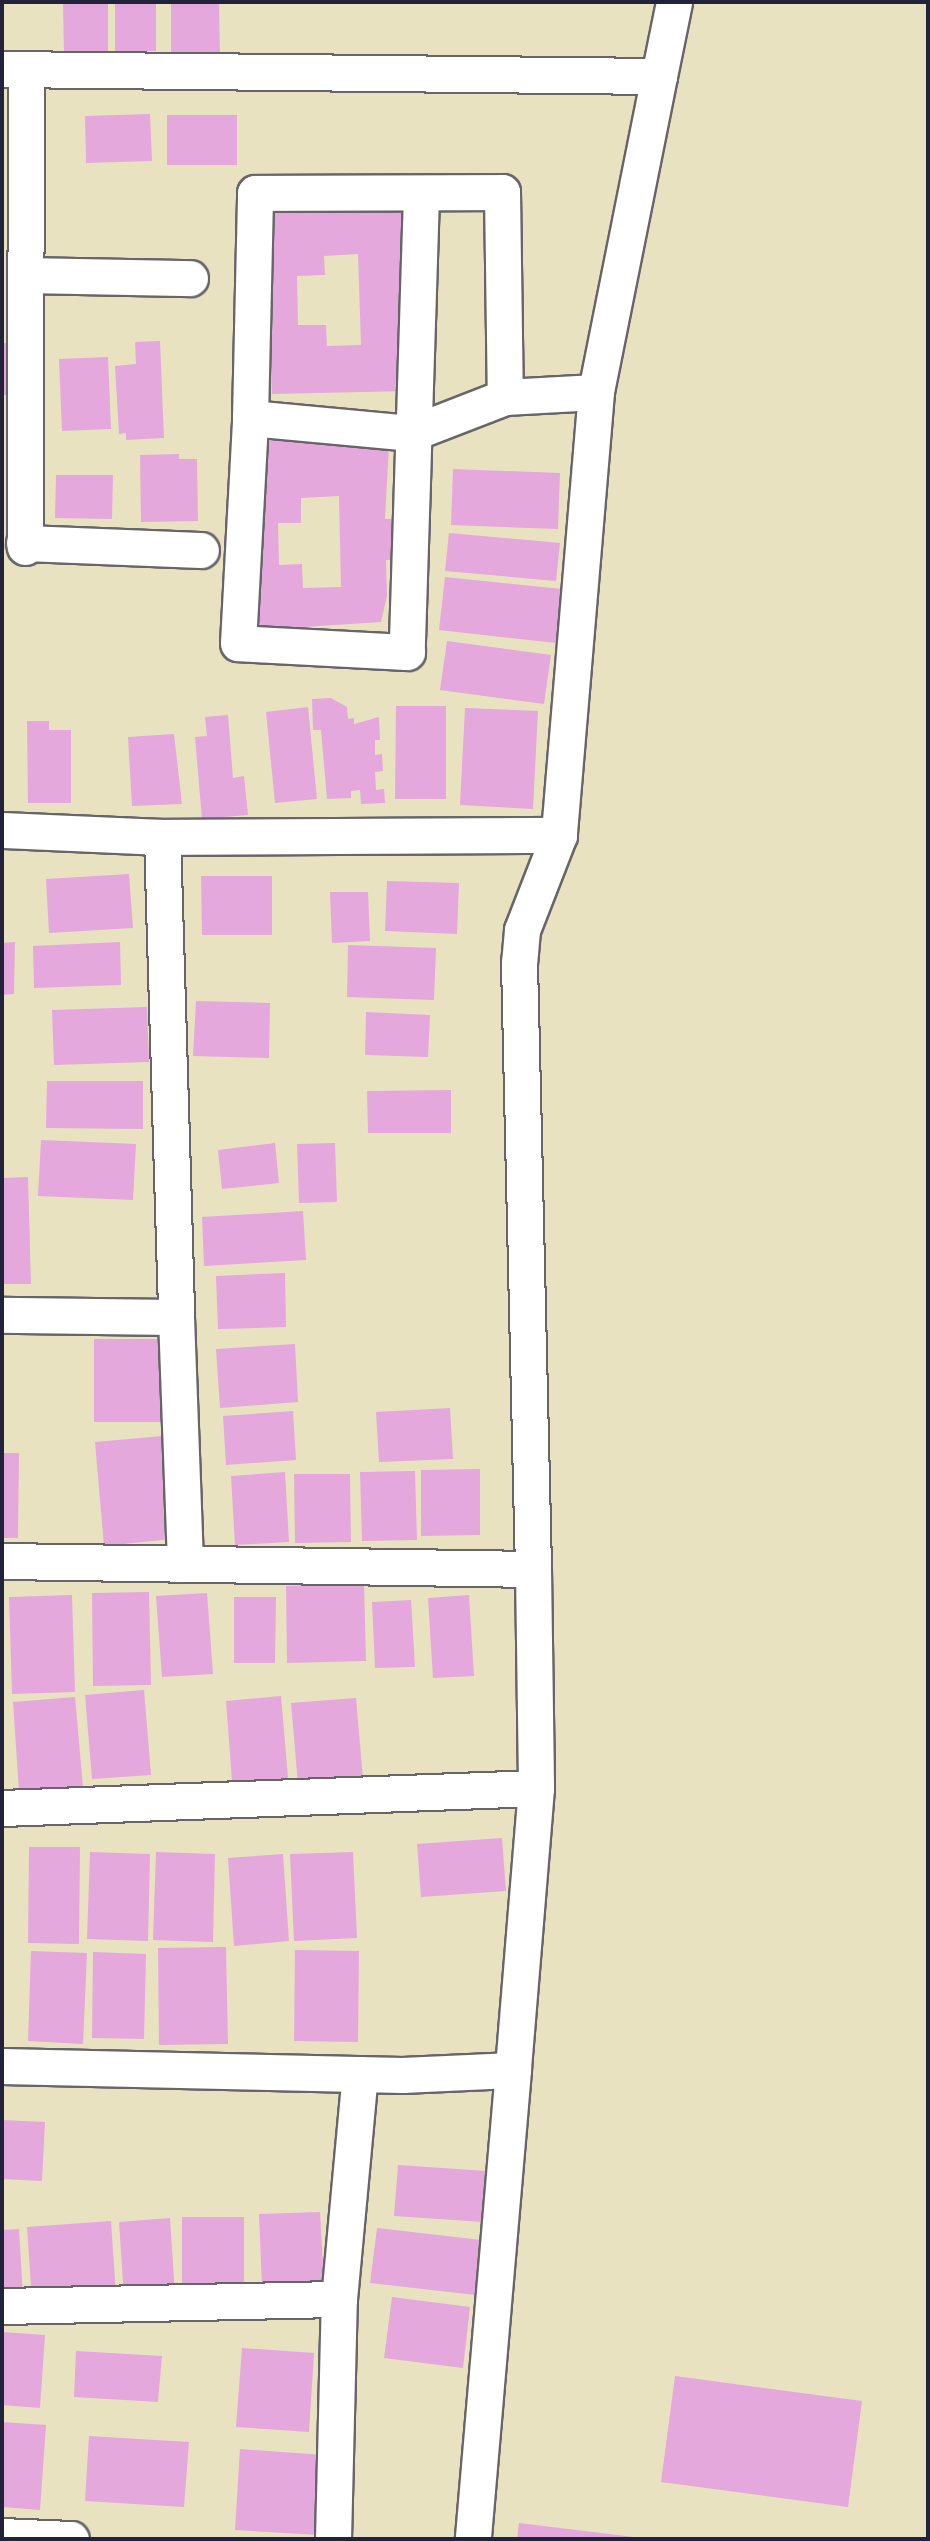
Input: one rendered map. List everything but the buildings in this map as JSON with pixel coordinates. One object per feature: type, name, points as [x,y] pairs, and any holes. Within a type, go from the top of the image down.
[{"type":"street","points":[[473,2539],[536,1788],[519,962],[522,930],[559,835],[596,392],[674,2]]},
{"type":"street","points":[[201,550],[24,545],[29,275],[14,69],[659,76]]},
{"type":"street","points":[[421,195],[407,652],[238,643],[250,418],[255,193],[421,195],[502,192],[505,397]]},
{"type":"street","points":[[29,275],[190,278]]},
{"type":"street","points":[[250,418],[412,433],[505,397],[596,392]]},
{"type":"street","points":[[2,830],[162,837],[559,835]]},
{"type":"street","points":[[162,837],[185,1564]]},
{"type":"street","points":[[2,1315],[176,1317]]},
{"type":"street","points":[[2,1561],[533,1569]]},
{"type":"street","points":[[2,1808],[536,1788]]},
{"type":"street","points":[[2,2066],[360,2074],[513,2070]]},
{"type":"street","points":[[333,2539],[339,2299],[360,2074]]},
{"type":"street","points":[[2,2306],[339,2299]]},
{"type":"street","points":[[2,2536],[71,2539]]}]
